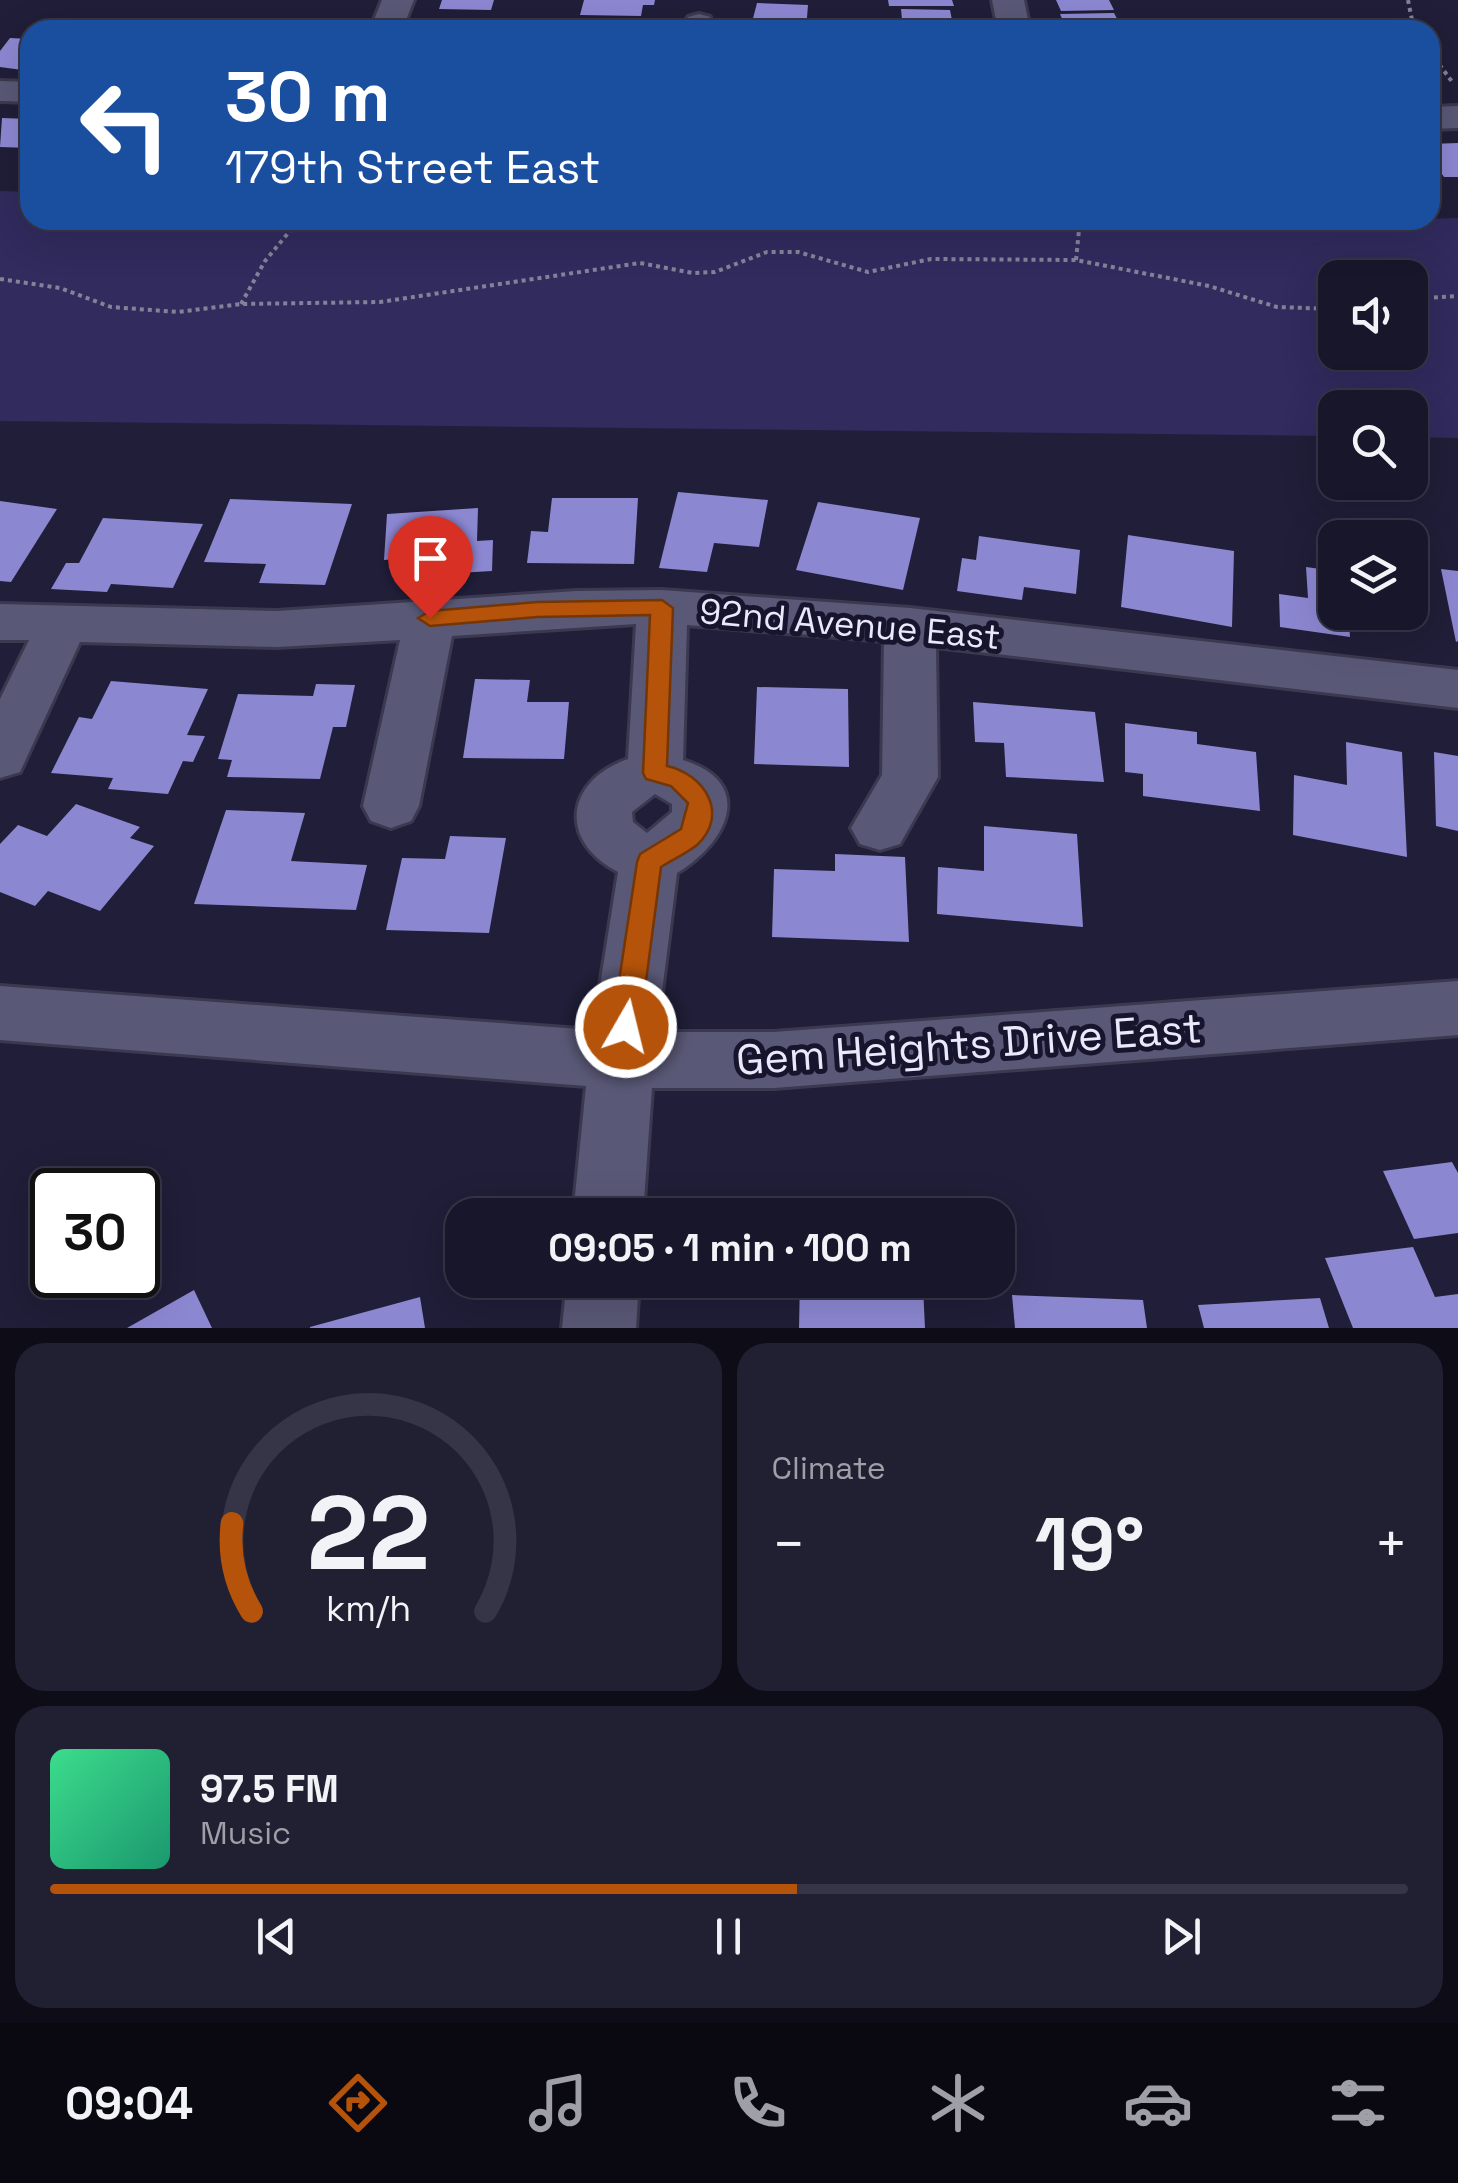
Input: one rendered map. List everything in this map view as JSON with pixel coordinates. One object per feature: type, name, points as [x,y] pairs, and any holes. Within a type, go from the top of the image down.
[{"type":"street","name":"92nd Avenue East","points":[[0,622],[193,629],[317,628],[537,610],[662,608],[782,613],[1458,689]]},
{"type":"street","points":[[609,1198],[621,1060],[649,862],[690,836],[699,819],[700,803],[690,786],[655,773],[662,608]]},
{"type":"street","points":[[391,806],[430,618]]},
{"type":"street","points":[[0,757],[62,624]]},
{"type":"street","points":[[880,828],[910,776],[910,626]]},
{"type":"street","name":"Gem Heights Drive East","points":[[0,1013],[621,1060],[774,1060],[1458,1008]]},
{"type":"street","points":[[598,1328],[600,1298]]},
{"type":"path","points":[[1440,65],[1458,88]]},
{"type":"path","points":[[241,304],[265,261],[291,230]]},
{"type":"path","points":[[1076,260],[1079,230]]},
{"type":"path","points":[[0,278],[60,288],[111,307],[178,312],[241,304],[380,302],[640,263],[693,273],[716,272],[766,252],[798,252],[868,272],[931,260],[1076,260],[1210,286],[1277,307],[1318,311]]},
{"type":"path","points":[[1428,298],[1458,296]]},
{"type":"shaded area","points":[[0,191],[20,192],[20,230],[1440,230],[1440,218],[1458,218],[1458,438],[1428,437],[1428,390],[1318,390],[1318,436],[0,421]]},
{"type":"building","points":[[442,0],[494,0],[491,10],[439,9]]},
{"type":"building","points":[[584,0],[655,0],[654,5],[643,5],[641,16],[580,15]]},
{"type":"building","points":[[888,0],[952,0],[954,6],[889,6]]},
{"type":"building","points":[[1056,0],[1109,0],[1114,10],[1061,11]]},
{"type":"building","points":[[757,3],[808,5],[807,20],[753,20]]},
{"type":"building","points":[[901,9],[950,10],[952,20],[902,20]]},
{"type":"building","points":[[1114,13],[1118,20],[1063,20],[1060,14]]},
{"type":"building","points":[[10,38],[20,38],[20,70],[0,67],[0,51]]},
{"type":"building","points":[[2,118],[20,119],[20,148],[0,147]]},
{"type":"building","points":[[1458,143],[1458,177],[1444,177],[1440,171],[1440,144]]},
{"type":"building","points":[[678,492],[768,500],[759,547],[714,543],[707,572],[659,568]]},
{"type":"building","points":[[552,498],[638,498],[634,564],[527,563],[531,531],[548,532]]},
{"type":"building","points":[[230,499],[352,504],[325,585],[259,583],[266,564],[204,562]]},
{"type":"building","points":[[0,501],[57,509],[11,582],[0,581]]},
{"type":"building","points":[[818,502],[920,518],[903,590],[796,570]]},
{"type":"building","points":[[478,508],[477,541],[493,540],[492,571],[423,575],[424,557],[384,560],[387,514]]},
{"type":"building","points":[[103,518],[203,524],[173,588],[111,584],[107,592],[51,589],[66,563],[79,563]]},
{"type":"building","points":[[1128,535],[1234,551],[1232,627],[1121,607]]},
{"type":"building","points":[[979,536],[1080,550],[1076,594],[1024,587],[1022,600],[957,591],[962,558],[976,560]]},
{"type":"building","points":[[1306,567],[1318,569],[1318,630],[1350,630],[1350,637],[1280,627],[1279,594],[1308,598]]},
{"type":"building","points":[[1441,569],[1458,571],[1456,642]]},
{"type":"building","points":[[475,679],[530,680],[527,702],[569,702],[564,759],[463,758]]},
{"type":"building","points":[[111,681],[208,689],[187,735],[205,736],[193,762],[183,761],[168,794],[108,789],[113,778],[51,773],[79,717],[92,719]]},
{"type":"building","points":[[316,684],[355,685],[346,727],[333,727],[320,779],[227,777],[232,760],[218,759],[238,694],[313,696]]},
{"type":"building","points":[[757,687],[848,689],[849,767],[754,764]]},
{"type":"building","points":[[973,702],[1095,712],[1104,782],[1006,777],[1004,743],[975,742]]},
{"type":"building","points":[[1125,723],[1197,732],[1197,744],[1256,752],[1260,811],[1143,796],[1143,774],[1125,772]]},
{"type":"building","points":[[1346,742],[1402,752],[1407,857],[1293,835],[1294,775],[1347,785]]},
{"type":"building","points":[[1434,752],[1458,756],[1458,831],[1436,826]]},
{"type":"building","points":[[76,804],[140,827],[130,838],[154,846],[100,911],[48,891],[35,906],[0,892],[0,844],[18,825],[47,836]]},
{"type":"building","points":[[226,810],[305,813],[291,861],[367,865],[356,910],[194,904]]},
{"type":"building","points":[[984,826],[1077,834],[1083,927],[937,914],[938,867],[984,871]]},
{"type":"building","points":[[450,836],[506,838],[489,933],[386,930],[402,858],[445,859]]},
{"type":"building","points":[[835,854],[905,857],[909,942],[772,937],[774,869],[835,871]]},
{"type":"building","points":[[1452,1162],[1458,1173],[1458,1233],[1414,1239],[1383,1171]]},
{"type":"building","points":[[1413,1247],[1435,1297],[1458,1294],[1458,1328],[1353,1328],[1325,1258]]},
{"type":"building","points":[[194,1290],[212,1328],[127,1328]]},
{"type":"building","points":[[1015,1295],[1143,1300],[1147,1328],[1015,1328]]},
{"type":"building","points":[[420,1297],[425,1328],[310,1328],[310,1327]]},
{"type":"building","points":[[800,1298],[924,1298],[925,1328],[799,1328]]},
{"type":"building","points":[[1320,1298],[1329,1328],[1204,1328],[1198,1305]]},
{"type":"route","points":[[430,618],[537,610],[662,608],[655,773],[690,786],[700,803],[699,819],[690,836],[649,862],[626,1027]]}]
